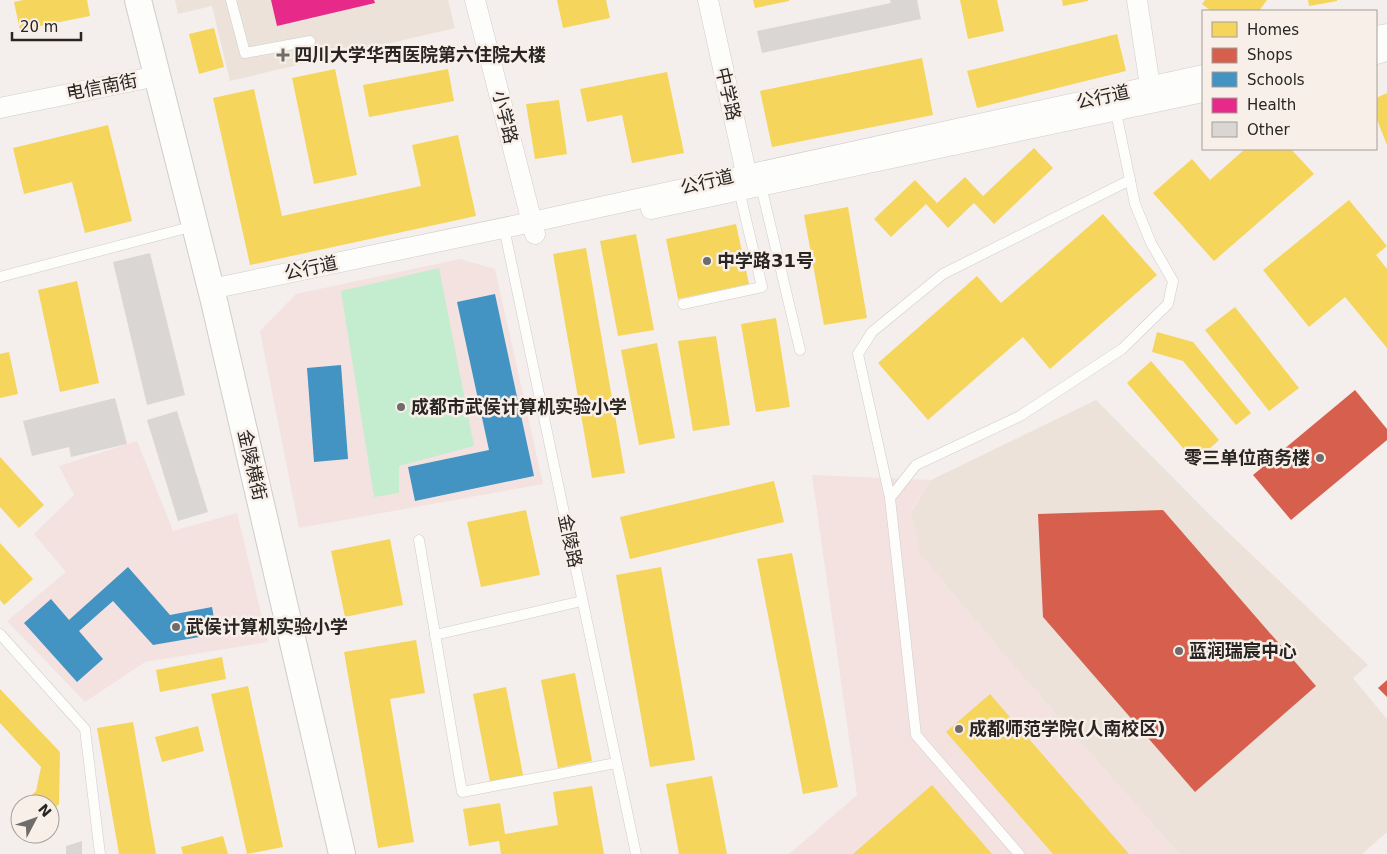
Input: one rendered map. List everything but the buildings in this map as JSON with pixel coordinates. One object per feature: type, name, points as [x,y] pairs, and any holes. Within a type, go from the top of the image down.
[{"type":"street","name":"电信南街","points":[[0,108],[157,76],[138,0]]},
{"type":"street","name":"小学路","points":[[475,0],[533,228]]},
{"type":"street","name":"中学路","points":[[708,0],[749,184]]},
{"type":"street","points":[[1137,0],[1151,95]]},
{"type":"street","name":"公行道","points":[[212,295],[749,184],[1115,103],[1151,95],[1202,75]]},
{"type":"street","name":"金陵横街","points":[[157,76],[212,295],[342,854]]},
{"type":"street","name":"公行道","points":[[1151,95],[1202,92]]},
{"type":"lane","points":[[231,0],[245,53],[310,41]]},
{"type":"lane","points":[[890,498],[916,465],[1020,416],[1122,349],[1168,304],[1173,281],[1151,243],[1135,204],[1115,103]]},
{"type":"lane","points":[[1019,854],[916,735],[890,498],[858,354],[872,332],[943,274],[1130,180]]},
{"type":"lane","points":[[683,304],[762,287],[749,184]]},
{"type":"lane","points":[[749,184],[800,350]]},
{"type":"lane","points":[[0,277],[195,225]]},
{"type":"lane","name":"金陵路","points":[[505,234],[636,854]]},
{"type":"lane","points":[[419,540],[462,792],[616,763]]},
{"type":"lane","points":[[435,635],[582,601]]},
{"type":"lane","points":[[0,634],[86,729],[100,854]]},
{"type":"shaded area","name":"四川大学华西医院第六住院大楼","points":[[175,0],[448,0],[455,28],[230,81],[212,6],[178,14]]},
{"type":"shaded area","name":"成都市武侯计算机实验小学","points":[[460,259],[495,269],[543,484],[299,528],[260,331],[296,294]]},
{"type":"shaded area","name":"蓝润瑞宸中心","points":[[1096,400],[1212,517],[1368,665],[1353,678],[1387,719],[1387,832],[1362,854],[1179,854],[1011,663],[920,554],[911,512],[931,480]]},
{"type":"shaded area","points":[[137,441],[173,531],[237,513],[268,642],[145,662],[85,702],[7,621],[66,572],[34,534],[74,495],[59,466]]},
{"type":"shaded area","name":"成都师范学院(人南校区)","points":[[812,475],[931,480],[911,511],[920,554],[1011,663],[1179,854],[789,854],[857,795]]},
{"type":"green space","points":[[439,268],[474,446],[399,466],[399,493],[374,497],[341,291]]},
{"type":"place","name":"四川大学华西医院第六住院大楼","points":[[283,55]]},
{"type":"place","name":"中学路31号","points":[[707,261]]},
{"type":"place","name":"成都市武侯计算机实验小学","points":[[401,407]]},
{"type":"place","name":"零三单位商务楼","points":[[1320,458]]},
{"type":"place","name":"武侯计算机实验小学","points":[[176,627]]},
{"type":"place","name":"蓝润瑞宸中心","points":[[1179,651]]},
{"type":"place","name":"成都师范学院(人南校区)","points":[[959,729]]}]
